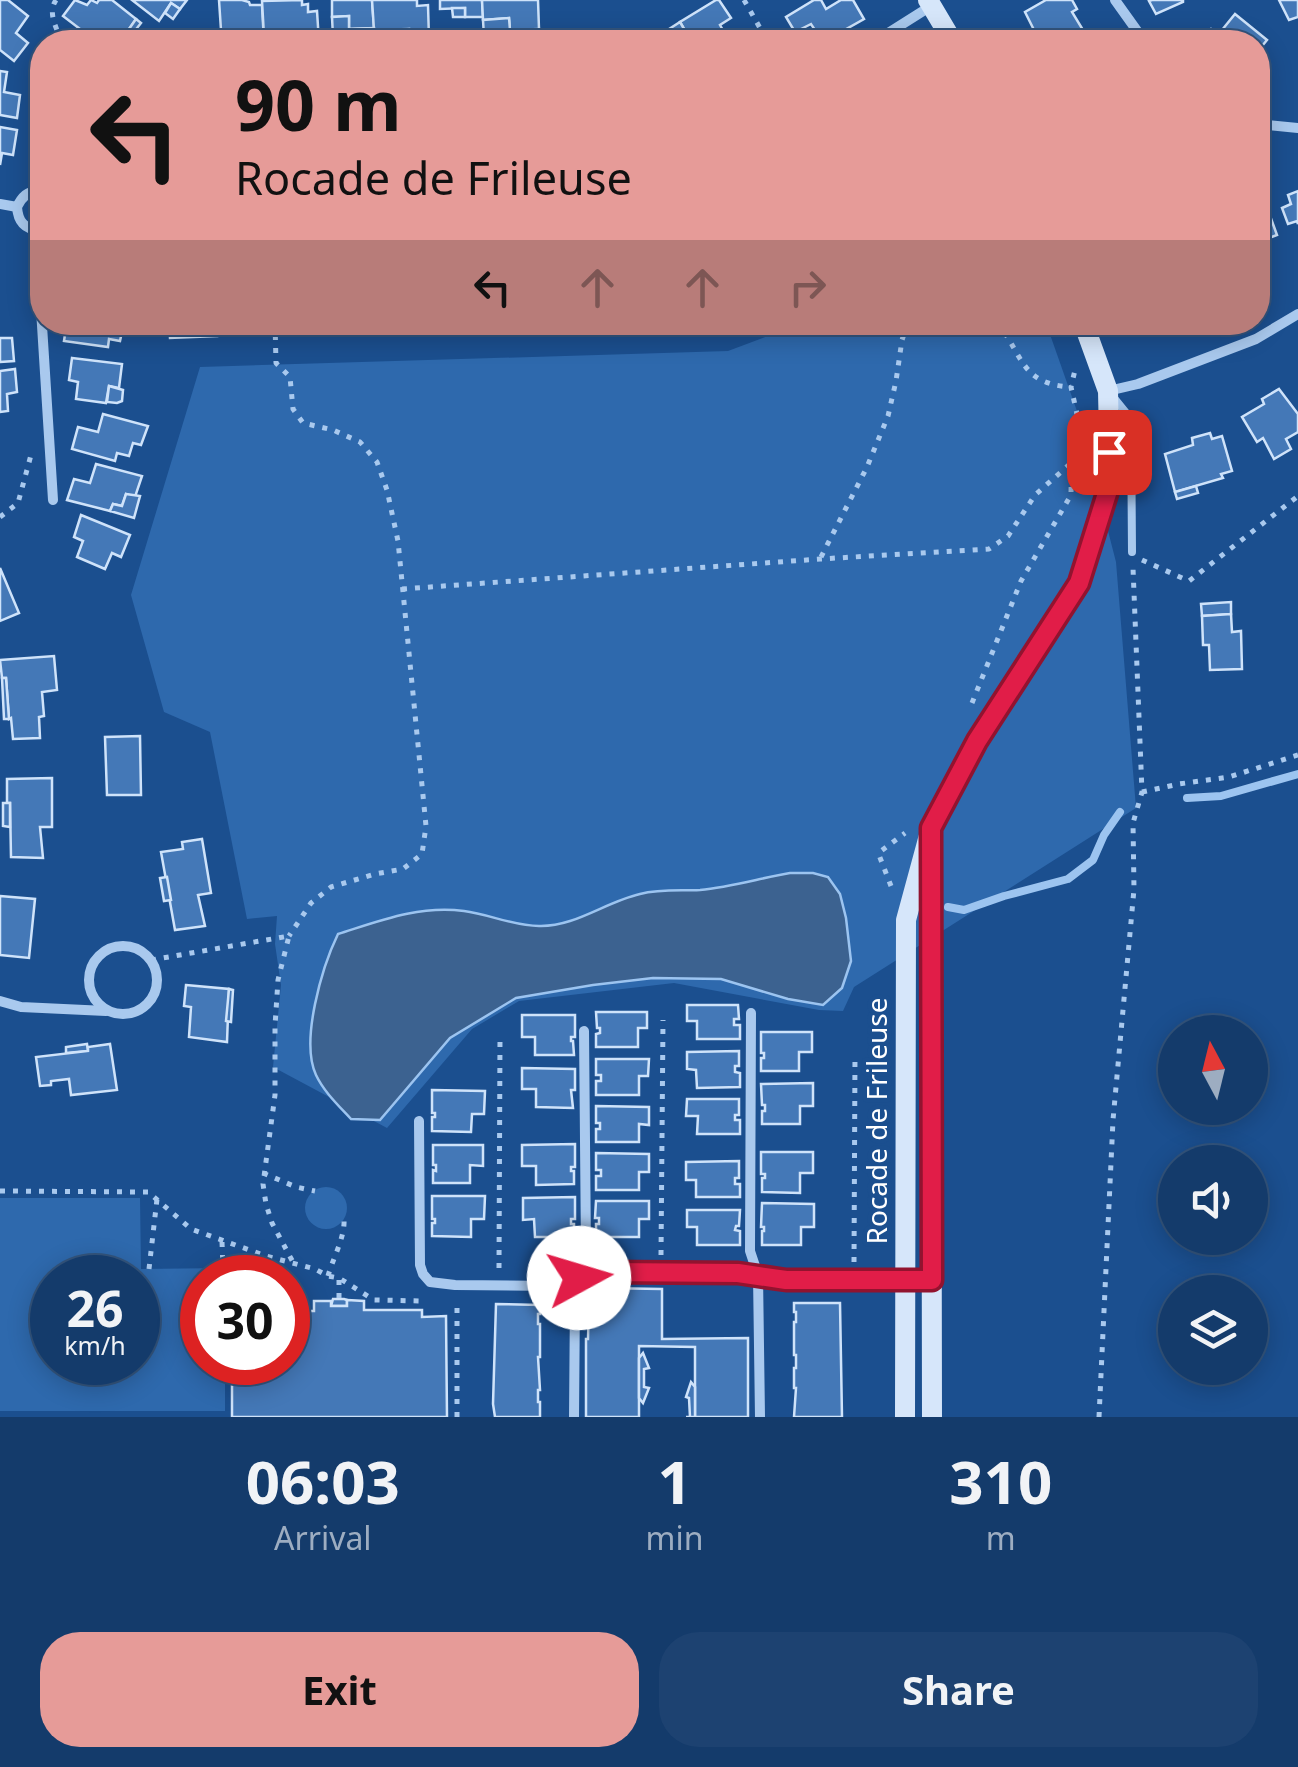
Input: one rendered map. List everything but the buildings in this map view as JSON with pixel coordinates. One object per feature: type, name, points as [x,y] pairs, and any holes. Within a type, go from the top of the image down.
[{"type":"street","points":[[1115,0],[1136,30]]},
{"type":"street","points":[[891,30],[930,3],[942,30]]},
{"type":"street","points":[[1270,125],[1298,128]]},
{"type":"street","points":[[30,193],[17,207],[21,223],[30,226]]},
{"type":"street","points":[[0,204],[17,207]]},
{"type":"street","points":[[1270,331],[1298,314]]},
{"type":"street","points":[[44,335],[53,500]]},
{"type":"street","name":"Rocade de Frileuse","points":[[905,1417],[906,920],[931,828],[977,741],[1079,583],[1110,484],[1108,391],[1088,335]]},
{"type":"street","points":[[1108,391],[1138,384],[1263,335]]},
{"type":"street","name":"Rocade de Frileuse","points":[[931,828],[932,1417]]},
{"type":"street","points":[[0,1001],[21,1007],[112,1012],[133,1012],[150,1000],[158,980],[151,960],[132,947],[110,948],[93,964],[89,975],[94,997],[112,1012]]},
{"type":"street","points":[[751,1013],[750,1251],[758,1274],[760,1417]]},
{"type":"street","points":[[574,1417],[574,1295],[586,1250],[584,1031]]},
{"type":"street","points":[[420,1121],[420,1265],[430,1282],[455,1286],[552,1286],[606,1272],[758,1274],[786,1280],[932,1280]]},
{"type":"lane","points":[[1108,391],[1132,418],[1132,552]]},
{"type":"path","points":[[56,0],[52,16],[57,30]]},
{"type":"path","points":[[744,0],[761,30]]},
{"type":"path","points":[[275,335],[276,363],[290,377],[293,409],[303,423],[360,442],[377,462],[387,490],[398,541],[426,826],[422,854],[403,869],[331,887],[311,903],[289,936],[278,980],[275,1095],[264,1173],[266,1204],[289,1255]]},
{"type":"path","points":[[820,559],[888,416],[904,335]]},
{"type":"path","points":[[1007,335],[1025,369],[1044,384],[1071,387],[1076,414]]},
{"type":"path","points":[[0,517],[18,502],[38,433],[48,423]]},
{"type":"path","points":[[402,589],[989,549],[1008,536],[1035,494],[1071,464]]},
{"type":"path","points":[[1132,552],[1147,564],[1189,580],[1298,496]]},
{"type":"path","points":[[1099,1417],[1113,1120],[1134,889],[1134,822],[1142,792],[1132,552]]},
{"type":"path","points":[[1142,792],[1229,777],[1298,755]]},
{"type":"path","points":[[151,960],[289,936]]},
{"type":"path","points":[[661,1273],[663,1020]]},
{"type":"path","points":[[498,1286],[500,1038]]},
{"type":"path","points":[[854,1280],[856,1054]]},
{"type":"path","points":[[264,1173],[314,1191]]},
{"type":"path","points":[[0,1191],[148,1192],[191,1229],[265,1255]]},
{"type":"path","points":[[151,1255],[157,1200]]},
{"type":"path","points":[[328,1276],[342,1239],[344,1220]]},
{"type":"path","points":[[222,1242],[223,1255]]},
{"type":"path","points":[[310,1268],[338,1278],[374,1300],[458,1300]]},
{"type":"path","points":[[338,1278],[338,1298]]},
{"type":"path","points":[[455,1286],[457,1417]]},
{"type":"shaded area","points":[[770,335],[1050,335],[1078,414],[1116,562],[1136,808],[854,987],[843,1011],[674,983],[519,1001],[472,1029],[387,1128],[273,1067],[281,985],[275,944],[277,916],[247,919],[210,732],[164,712],[131,595],[200,367],[728,351]]},
{"type":"shaded area","points":[[790,873],[828,877],[840,894],[846,918],[851,961],[842,988],[823,1005],[721,979],[653,978],[516,998],[450,1038],[380,1120],[351,1119],[316,1075],[310,1043],[312,1024],[320,984],[338,934],[399,915],[431,910],[464,911],[520,924],[552,925],[640,894],[711,889]]},
{"type":"shaded area","points":[[326,1187],[341,1193],[347,1208],[341,1223],[326,1229],[311,1223],[305,1208],[311,1193]]},
{"type":"shaded area","points":[[0,1198],[140,1198],[141,1255],[30,1255],[30,1385],[160,1385],[160,1269],[180,1269],[180,1385],[225,1385],[225,1411],[0,1411]]},
{"type":"waterway","points":[[1187,798],[1221,796],[1298,774]]},
{"type":"waterway","points":[[948,907],[964,910],[1068,879],[1093,860],[1120,812]]},
{"type":"route","points":[[579,1278],[606,1272],[738,1273],[786,1280],[932,1280],[931,828],[977,741],[1079,583],[1110,484],[1109,452]]}]
